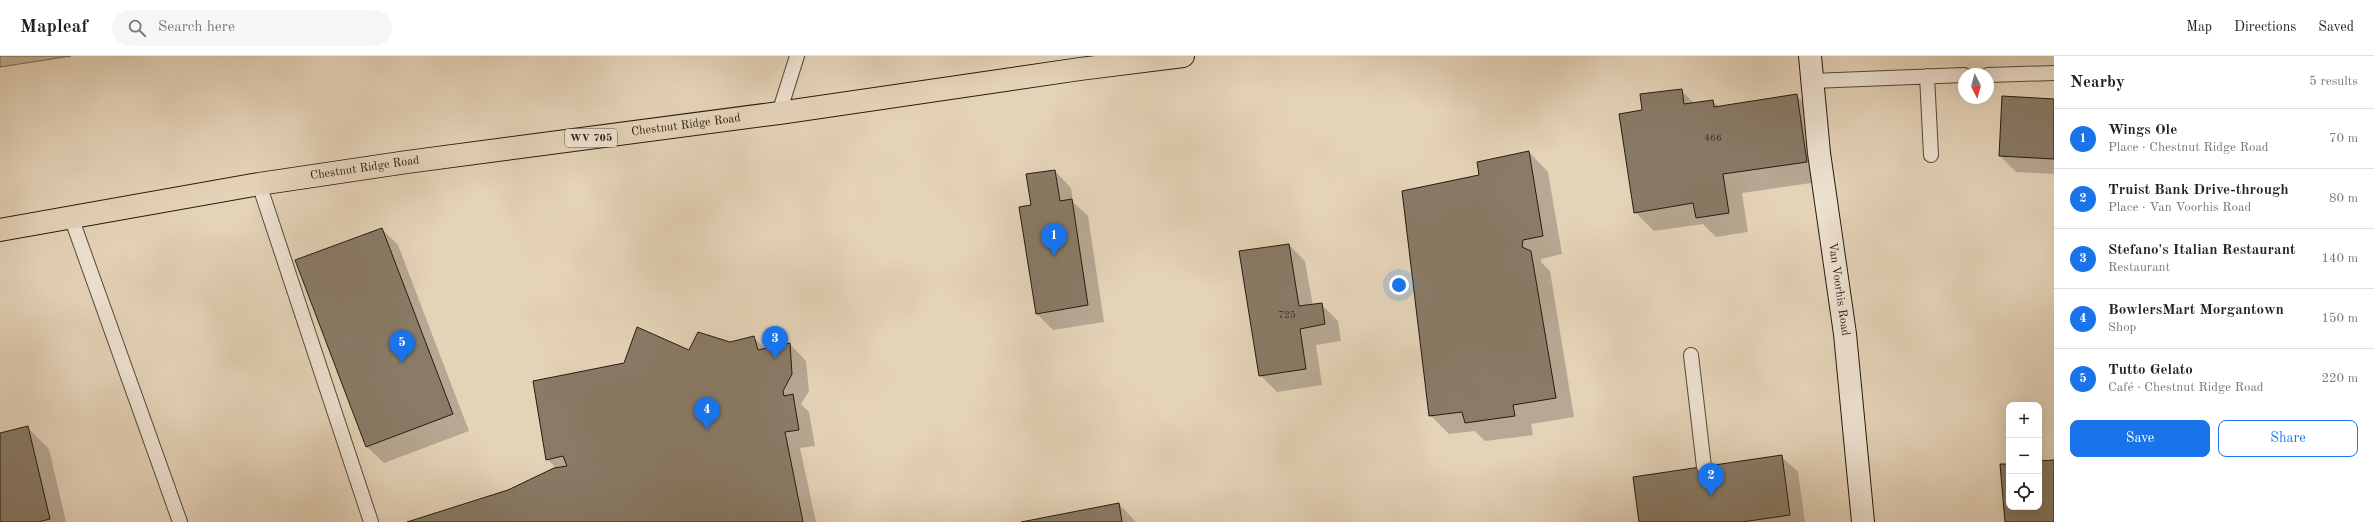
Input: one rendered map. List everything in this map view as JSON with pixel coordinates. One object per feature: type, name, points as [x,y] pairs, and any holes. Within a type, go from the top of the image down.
[{"type":"main road","name":"Chestnut Ridge Road","points":[[0,230],[259,184],[407,162],[779,113],[1080,69],[1184,56]]},
{"type":"street","name":"Van Voorhis Road","points":[[1810,56],[1819,153],[1845,334],[1863,522]]},
{"type":"lane","points":[[779,113],[797,56]]},
{"type":"lane","points":[[1994,75],[2054,73]]},
{"type":"lane","points":[[1812,81],[1958,75]]},
{"type":"lane","points":[[1927,76],[1931,155]]},
{"type":"lane","points":[[259,184],[371,522]]},
{"type":"lane","points":[[72,217],[180,522]]},
{"type":"lane","points":[[1691,355],[1704,467]]},
{"type":"shaded area","points":[[0,56],[71,56],[0,67]]},
{"type":"building","points":[[1682,89],[1684,104],[1713,100],[1714,107],[1797,94],[1807,162],[1723,174],[1729,213],[1696,218],[1693,203],[1634,213],[1619,114],[1642,110],[1640,94]]},
{"type":"building","points":[[2002,96],[2054,99],[2054,159],[1999,156]]},
{"type":"building","points":[[1529,151],[1543,236],[1523,240],[1522,247],[1531,251],[1556,398],[1513,405],[1515,416],[1465,423],[1462,412],[1429,416],[1402,191],[1479,175],[1477,162]]},
{"type":"building","points":[[1055,170],[1060,201],[1072,199],[1088,305],[1036,314],[1019,207],[1031,205],[1026,174]]},
{"type":"building","points":[[382,228],[453,414],[366,447],[295,260]]},
{"type":"building","points":[[1289,244],[1299,306],[1322,303],[1325,324],[1300,329],[1306,369],[1259,376],[1239,251]]},
{"type":"building","points":[[637,327],[689,350],[698,332],[730,342],[754,336],[758,350],[790,343],[792,374],[783,391],[784,396],[793,394],[799,430],[785,432],[803,522],[407,522],[508,490],[554,468],[567,466],[563,456],[546,460],[533,381],[624,363]]},
{"type":"building","points":[[28,426],[50,519],[38,522],[0,522],[0,433]]},
{"type":"building","points":[[1782,455],[1790,515],[1742,522],[1639,522],[1633,477]]},
{"type":"building","points":[[2054,460],[2054,522],[2005,522],[2000,464],[2006,464],[2006,510],[2042,510],[2042,461]]},
{"type":"building","points":[[1119,503],[1122,522],[1021,522]]},
{"type":"place","name":"Wings Ole","points":[[1054,256]]},
{"type":"place","name":"Stefano's Italian Restaurant","points":[[775,359]]},
{"type":"place","name":"Tutto Gelato","points":[[402,363]]},
{"type":"place","name":"BowlersMart Morgantown","points":[[707,430]]},
{"type":"place","name":"Truist Bank Drive-through","points":[[1711,496]]}]
